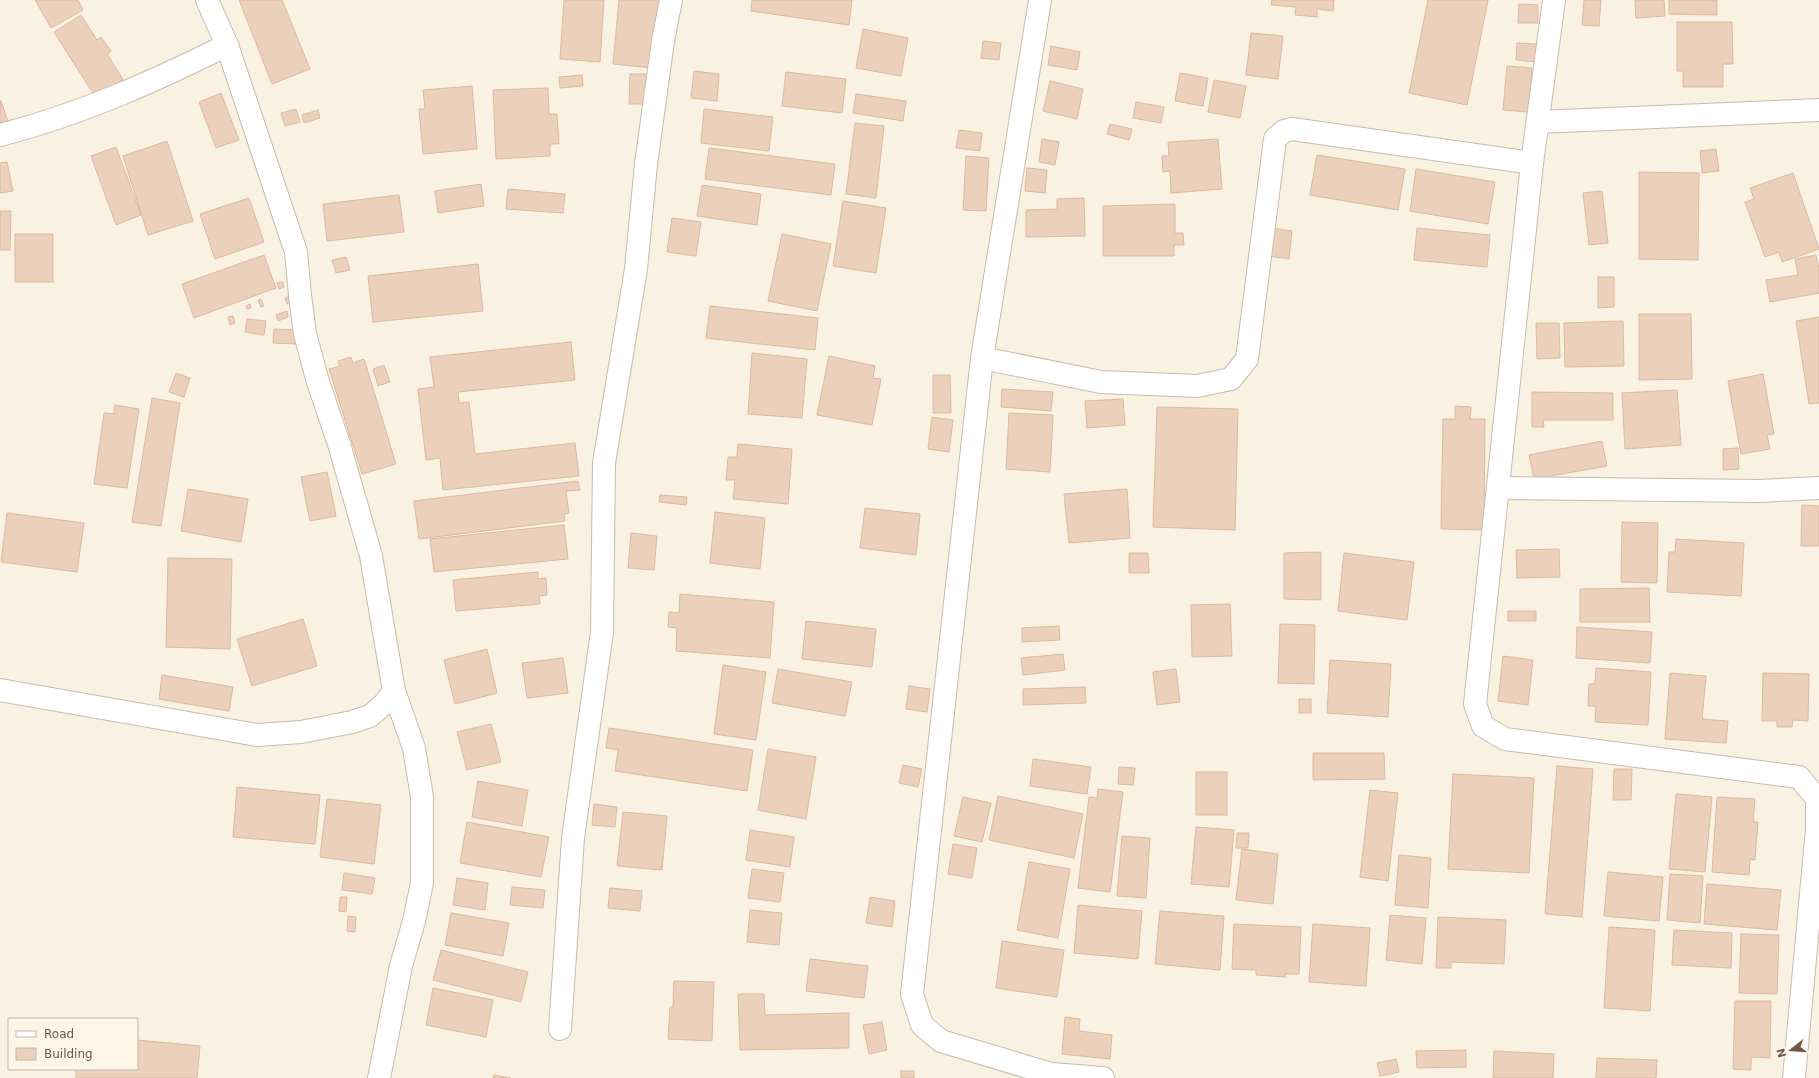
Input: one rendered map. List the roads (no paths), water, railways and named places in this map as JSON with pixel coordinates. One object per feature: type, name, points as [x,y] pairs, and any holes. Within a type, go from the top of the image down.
[{"type":"street","points":[[207,0],[227,45],[296,252],[300,295],[306,334],[318,382],[339,444],[371,556],[394,691],[414,748],[422,797],[422,883],[414,921],[401,966],[379,1078]]},
{"type":"street","points":[[560,1028],[574,838],[602,632],[604,463],[636,268],[646,164],[671,0]]},
{"type":"street","points":[[1040,0],[982,358],[912,994],[922,1025],[941,1041],[1051,1076],[1103,1078]]},
{"type":"street","points":[[1554,0],[1532,163],[1475,704],[1483,726],[1506,739],[1799,777],[1817,799],[1817,829],[1794,1078]]},
{"type":"street","points":[[0,135],[31,127],[115,96],[174,71],[227,45]]},
{"type":"street","points":[[1538,122],[1819,110]]},
{"type":"street","points":[[982,358],[1101,382],[1197,386],[1231,379],[1247,359],[1275,139],[1284,131],[1292,129],[1532,163]]},
{"type":"street","points":[[1498,488],[1751,491],[1819,488]]},
{"type":"street","points":[[0,690],[257,735],[301,732],[352,722],[370,716],[384,704],[394,691]]}]
